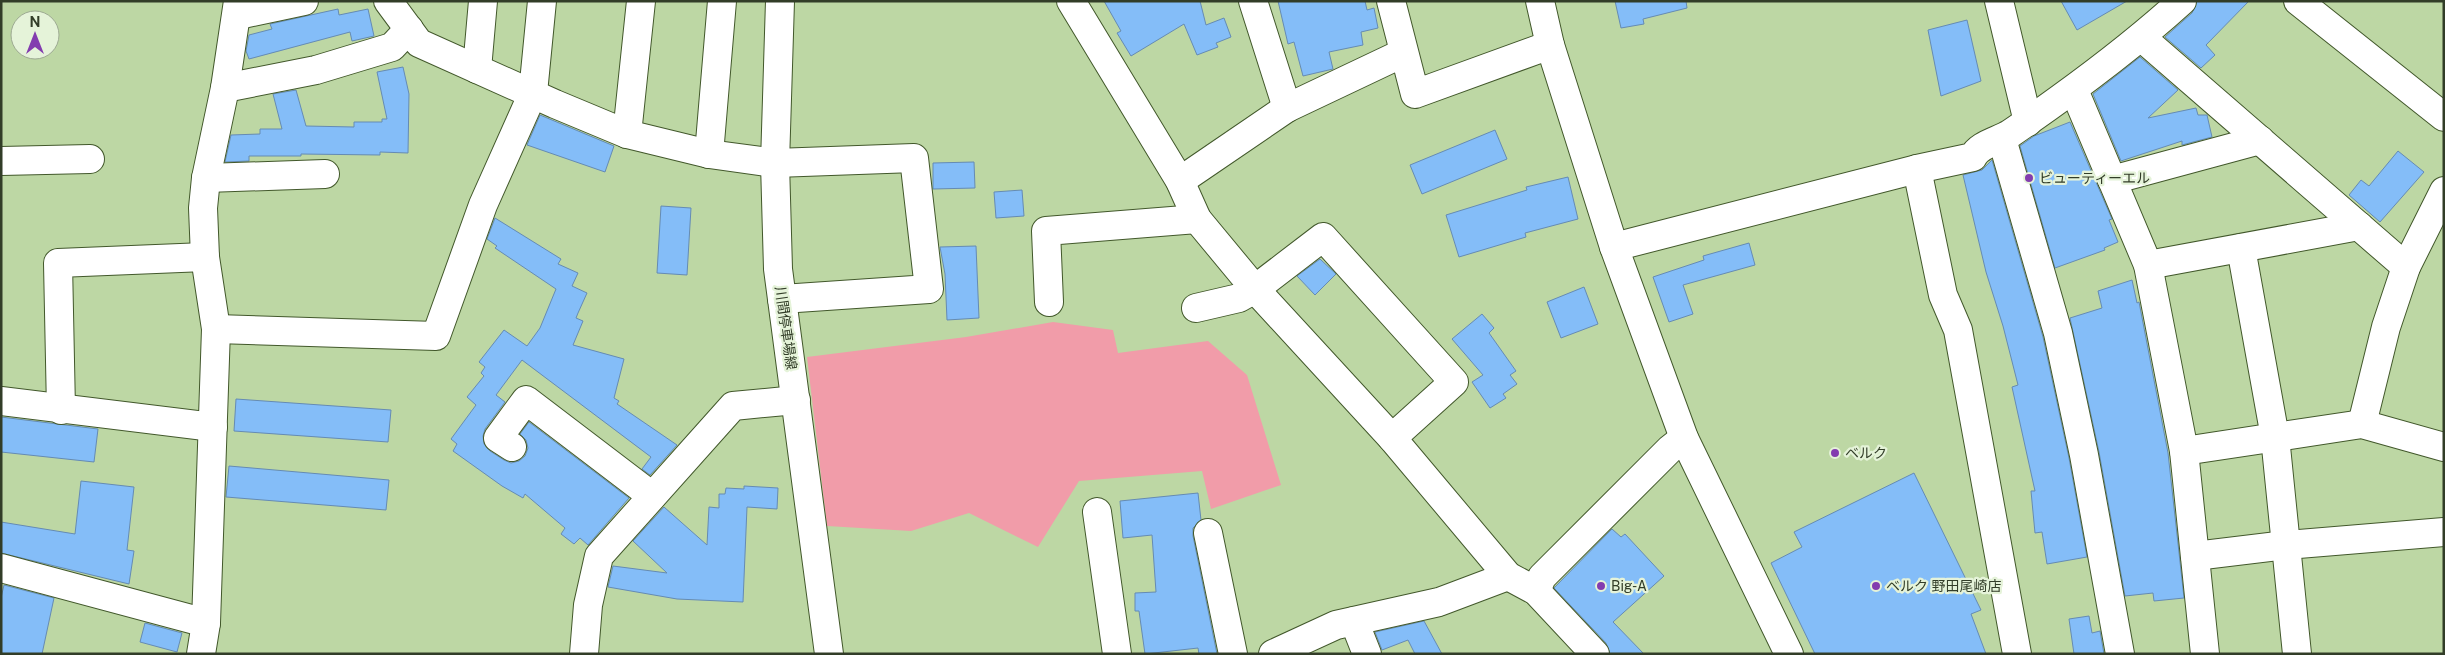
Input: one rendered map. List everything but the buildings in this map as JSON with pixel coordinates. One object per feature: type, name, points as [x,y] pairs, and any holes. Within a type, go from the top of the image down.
[{"type":"street","points":[[201,654],[206,623],[216,329],[205,257],[204,208],[206,178],[225,88],[238,8],[304,1]]},
{"type":"street","points":[[388,1],[419,43],[627,134],[709,154],[775,163],[914,158],[929,289],[782,299]]},
{"type":"street","points":[[477,69],[483,1]]},
{"type":"street","points":[[216,329],[436,336],[483,204],[533,93],[542,1]]},
{"type":"street","points":[[627,134],[641,1]]},
{"type":"street","points":[[709,154],[722,1]]},
{"type":"street","name":"川間停車場線","points":[[780,1],[775,163],[778,268],[829,654]]},
{"type":"street","points":[[1071,1],[1180,181],[1197,219],[1255,289],[1392,438],[1508,576],[1536,591],[1596,654]]},
{"type":"street","points":[[1253,1],[1287,108]]},
{"type":"street","points":[[1391,1],[1415,94],[1550,45]]},
{"type":"street","points":[[1540,1],[1550,45],[1614,247],[1684,438],[1789,654]]},
{"type":"street","points":[[1999,1],[2028,122]]},
{"type":"street","points":[[1614,247],[1917,169],[1973,157],[1976,150],[2002,139],[2074,90],[2142,37],[2182,1]]},
{"type":"street","points":[[2298,1],[2444,117]]},
{"type":"street","points":[[225,88],[316,70],[392,47],[409,29]]},
{"type":"street","points":[[2142,37],[2406,267]]},
{"type":"street","points":[[1180,181],[1287,108],[1403,53]]},
{"type":"street","points":[[2074,90],[2148,265],[2184,450],[2205,654]]},
{"type":"street","points":[[2002,139],[2058,333],[2084,455],[2120,654]]},
{"type":"street","points":[[2112,180],[2260,140]]},
{"type":"street","points":[[1,162],[90,160]]},
{"type":"street","points":[[1917,169],[1943,295],[1958,330],[2017,654]]},
{"type":"street","points":[[206,178],[325,174]]},
{"type":"street","points":[[2362,424],[2386,327],[2406,267],[2444,191]]},
{"type":"street","points":[[1049,302],[1046,231],[1197,219]]},
{"type":"street","points":[[2148,265],[2359,226]]},
{"type":"street","points":[[1196,308],[1239,298],[1255,289],[1323,237],[1454,382],[1392,438]]},
{"type":"street","points":[[2241,248],[2275,437],[2297,654]]},
{"type":"street","points":[[61,410],[58,263],[205,257]]},
{"type":"street","points":[[512,447],[498,438],[526,400],[652,496]]},
{"type":"street","points":[[584,654],[588,605],[599,556],[733,406],[796,400]]},
{"type":"street","points":[[1,402],[213,427]]},
{"type":"street","points":[[2184,450],[2362,424],[2444,447]]},
{"type":"street","points":[[1536,591],[1542,577],[1684,438]]},
{"type":"street","points":[[1098,512],[1117,654]]},
{"type":"street","points":[[2195,556],[2286,545],[2444,532]]},
{"type":"street","points":[[1208,533],[1234,654]]},
{"type":"street","points":[[1,568],[206,623]]},
{"type":"street","points":[[1273,654],[1336,625],[1439,602],[1508,576]]},
{"type":"street","points":[[1354,621],[1367,654]]},
{"type":"shaded area","points":[[1053,322],[1113,330],[1118,353],[1208,341],[1247,375],[1281,485],[1211,509],[1202,471],[1079,481],[1038,547],[969,513],[911,531],[827,526],[807,357],[966,337]]},
{"type":"place","name":"ビューティーエル","points":[[2029,178]]},
{"type":"place","name":"ベルク","points":[[1835,453]]},
{"type":"place","name":"Big-A","points":[[1601,586]]},
{"type":"place","name":"ベルク 野田尾崎店","points":[[1876,586]]}]
